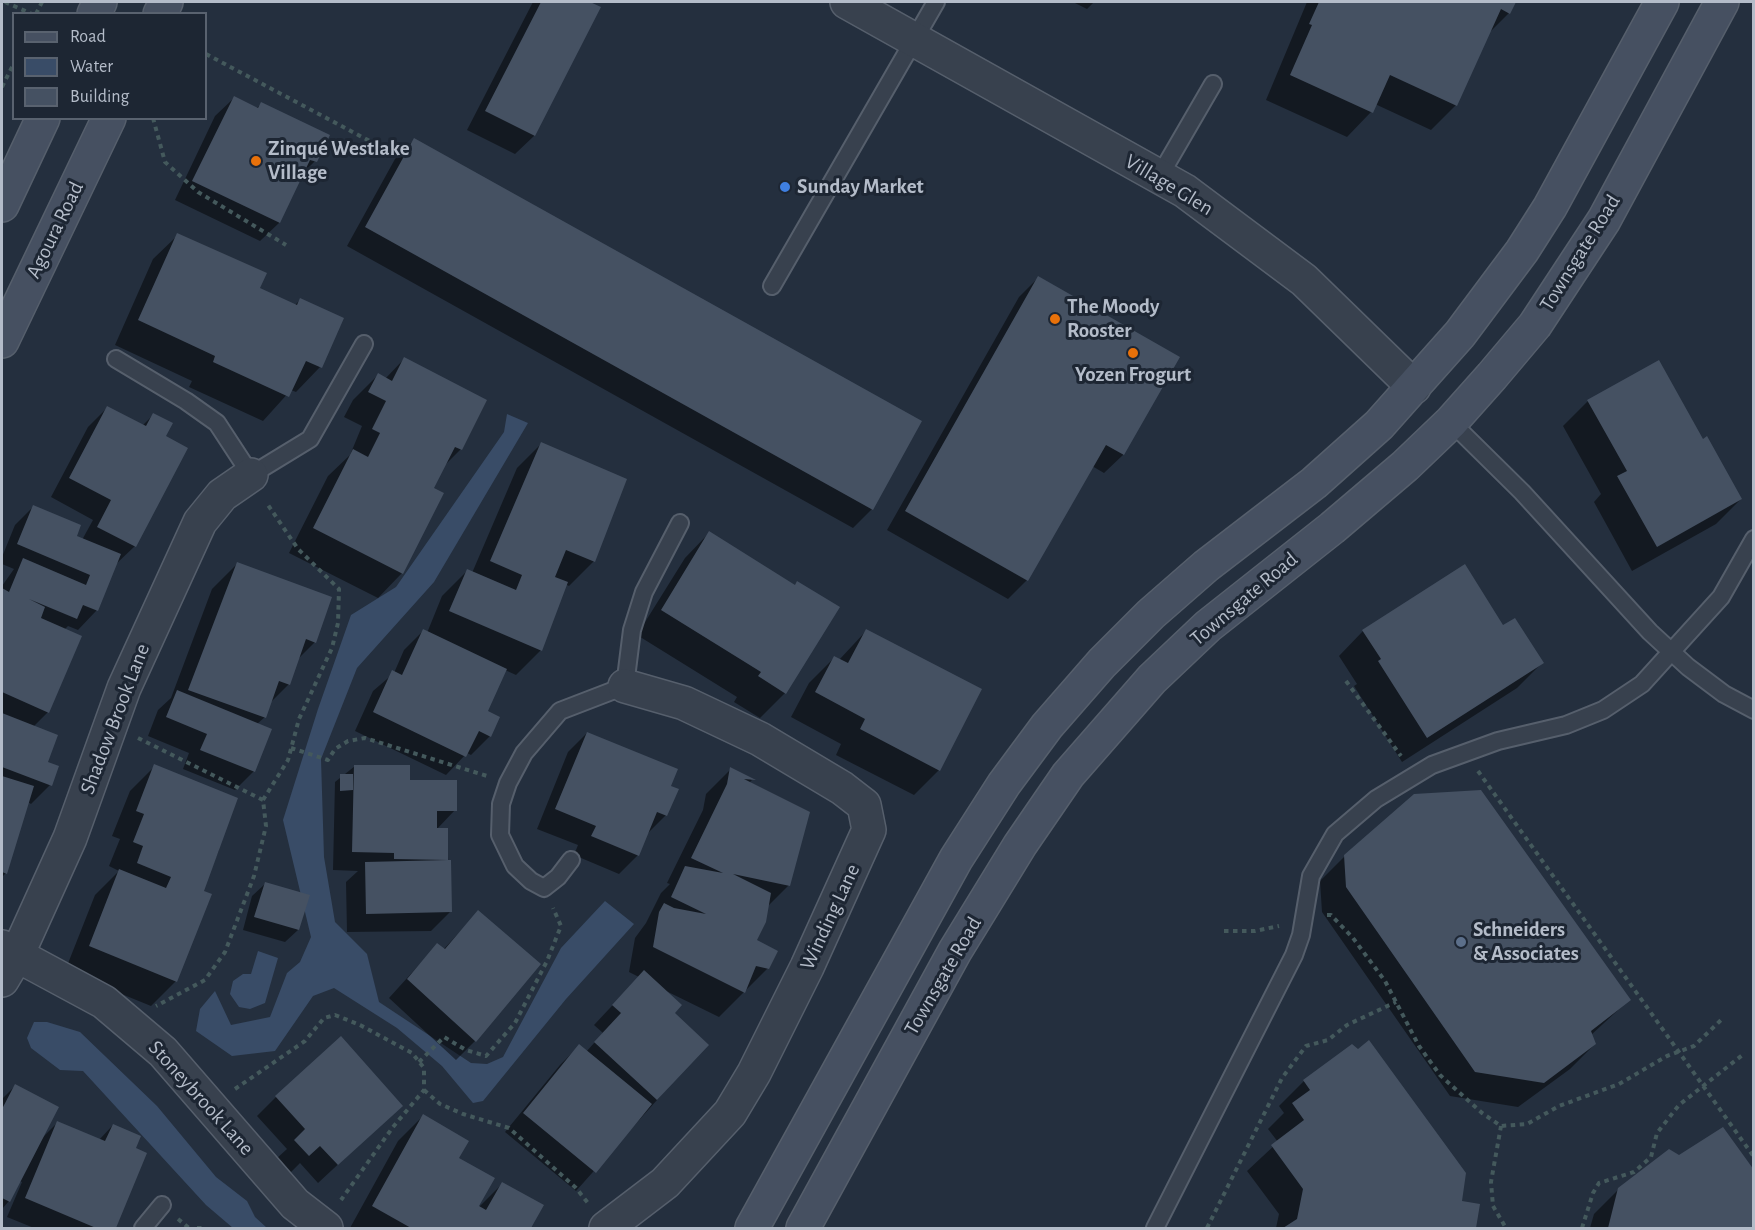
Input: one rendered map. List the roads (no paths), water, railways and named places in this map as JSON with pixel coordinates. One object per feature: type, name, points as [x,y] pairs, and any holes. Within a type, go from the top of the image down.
[{"type":"street","name":"Village Glen","points":[[847,2],[1185,191],[1304,280],[1451,422]]},
{"type":"street","points":[[752,1228],[956,859],[1004,783],[1047,726],[1102,663],[1151,614],[1206,566],[1314,483],[1379,425],[1463,330],[1544,216],[1662,2]]},
{"type":"street","points":[[1673,90],[1678,36],[1697,2]]},
{"type":"street","name":"Townsgate Road","points":[[803,1228],[955,951],[1020,845],[1068,776],[1152,679],[1208,626],[1341,520],[1451,422],[1535,325],[1572,272],[1604,220],[1722,2]]},
{"type":"street","points":[[2,205],[42,120]]},
{"type":"street","name":"Agoura Road","points":[[2,341],[108,120]]},
{"type":"street","name":"Shadow Brook Lane","points":[[7,960],[70,838],[124,688],[200,522],[222,495],[251,475]]},
{"type":"street","name":"Winding Lane","points":[[607,1228],[665,1183],[730,1113],[754,1073],[807,967],[869,830],[864,805],[842,788],[760,739],[684,703],[625,686]]},
{"type":"street","name":"Stoneybrook Lane","points":[[7,960],[104,1002],[163,1052],[295,1204],[324,1227]]},
{"type":"lane","points":[[772,286],[936,2]]},
{"type":"lane","points":[[1159,177],[1213,84]]},
{"type":"lane","points":[[116,359],[186,401],[217,423],[251,475],[310,439],[364,344]]},
{"type":"lane","points":[[1451,422],[1522,492],[1670,650],[1724,694],[1754,710]]},
{"type":"lane","points":[[572,860],[558,877],[544,888],[531,881],[514,866],[500,835],[501,804],[508,783],[524,753],[560,711],[625,686],[632,630],[644,592],[680,523]]},
{"type":"lane","points":[[1155,1228],[1294,955],[1304,920],[1311,876],[1335,834],[1376,799],[1432,765],[1498,741],[1566,725],[1603,710],[1642,684],[1670,650],[1720,597],[1754,539]]},
{"type":"lane","points":[[143,1228],[162,1205]]},
{"type":"water","points":[[507,414],[528,423],[434,582],[357,668],[321,759],[324,857],[335,922],[367,954],[379,1002],[471,1063],[487,1064],[503,1057],[561,948],[605,901],[634,924],[566,999],[483,1101],[473,1103],[442,1066],[397,1028],[334,988],[313,996],[275,1051],[232,1056],[196,1031],[200,1009],[215,991],[231,1025],[270,1017],[287,973],[300,962],[311,937],[283,820],[351,615],[396,587],[504,432]]},
{"type":"water","points":[[258,951],[278,958],[265,1003],[250,1009],[239,1007],[230,994],[233,981],[243,974],[251,974]]},
{"type":"water","points":[[34,1022],[47,1022],[80,1032],[157,1106],[216,1177],[247,1201],[255,1217],[267,1228],[233,1228],[206,1205],[83,1071],[60,1070],[31,1048],[27,1038]]},
{"type":"place","name":"Zinqué Westlake Village","points":[[256,161]]},
{"type":"place","name":"Sunday Market","points":[[785,187]]},
{"type":"place","name":"The Moody Rooster","points":[[1055,319]]},
{"type":"place","name":"Yozen Frogurt","points":[[1133,353]]},
{"type":"place","name":"Schneiders & Associates","points":[[1461,942]]}]
